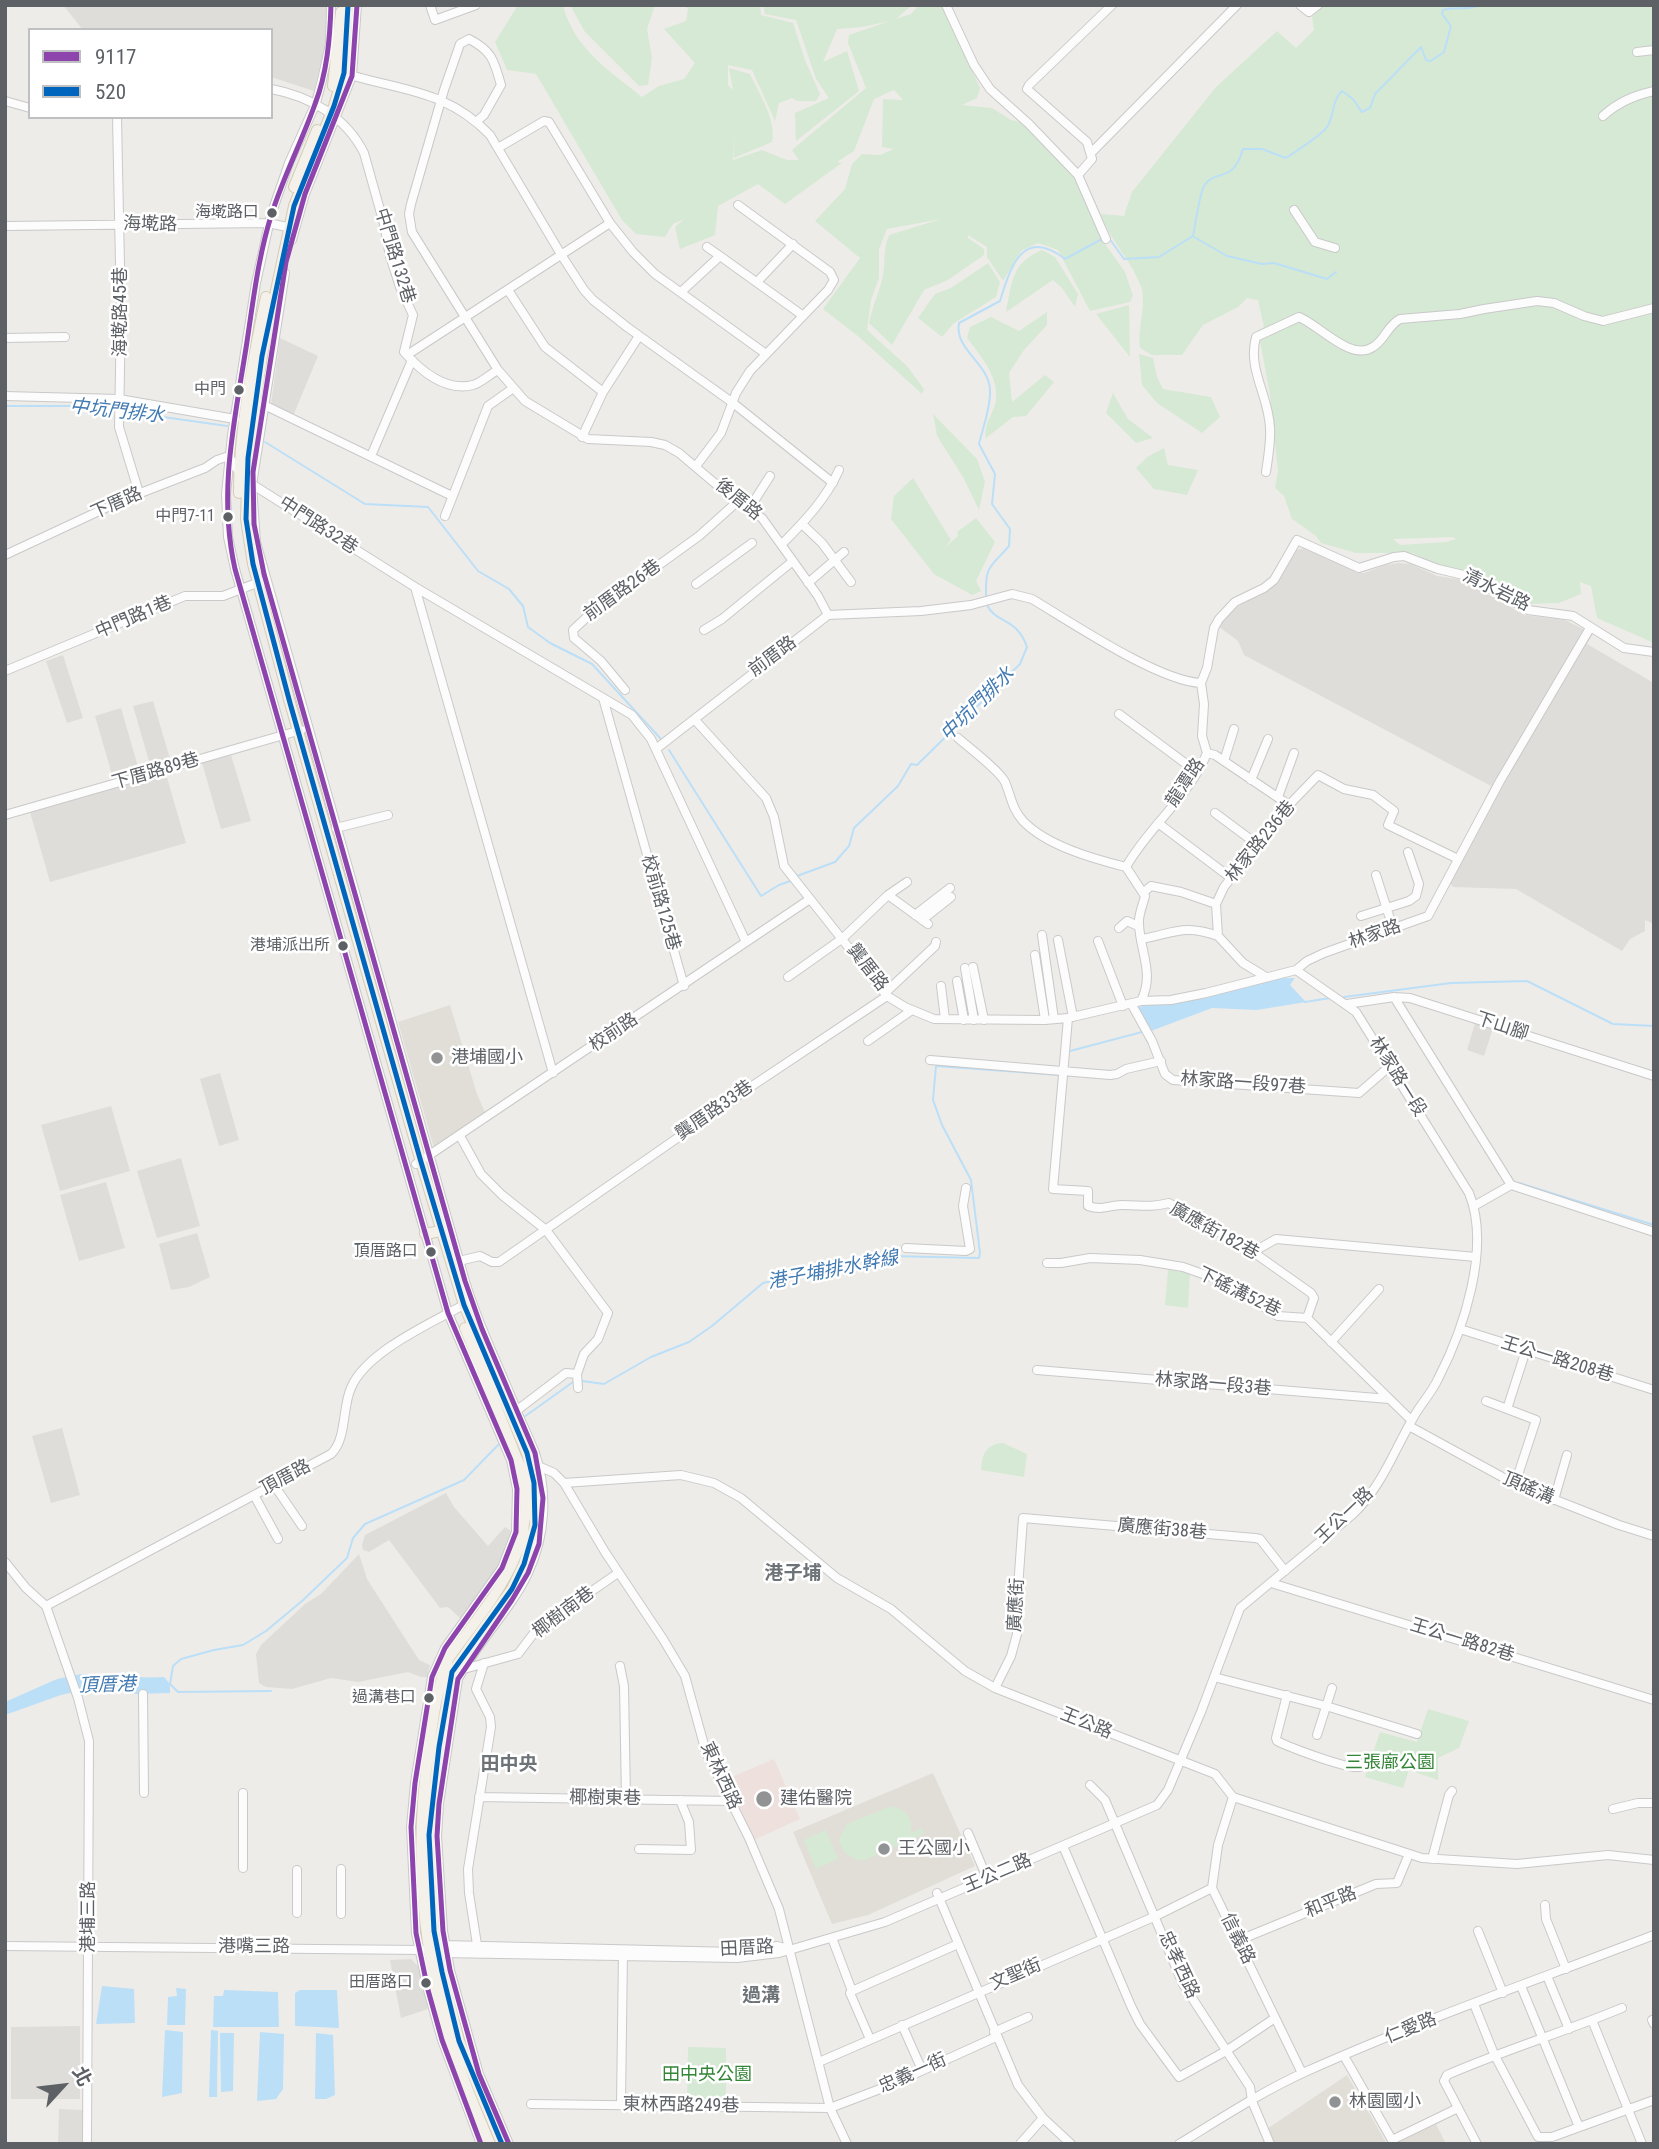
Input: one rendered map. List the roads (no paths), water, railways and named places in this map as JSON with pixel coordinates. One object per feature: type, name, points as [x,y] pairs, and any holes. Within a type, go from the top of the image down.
[{"type":"main road","points":[[331,115],[341,5]]},
{"type":"main road","points":[[348,5],[348,75],[331,115],[305,156],[262,356],[260,403],[239,519],[295,732],[377,1020],[422,1161],[460,1307]]},
{"type":"main road","points":[[246,479],[253,357],[289,227]]},
{"type":"main road","points":[[422,1161],[430,1233],[526,1468],[535,1525],[530,1551],[512,1589],[448,1673],[437,1692],[421,1804],[420,1832],[435,1949],[451,2043],[463,2089],[476,2121],[490,2144]]},
{"type":"main road","points":[[448,1673],[448,1659],[480,1607],[507,1575],[522,1542],[527,1504],[526,1468]]},
{"type":"main road","points":[[435,1949],[459,2041],[502,2144]]},
{"type":"street","points":[[254,584],[228,537],[226,510],[229,456],[268,223],[289,163],[316,103],[330,44],[331,5]]},
{"type":"street","points":[[357,5],[357,35],[348,75],[442,100],[477,121],[498,148],[562,256],[593,300],[733,403],[833,484]]},
{"type":"street","points":[[430,5],[435,20],[475,5]]},
{"type":"street","points":[[946,5],[974,65],[990,89],[1029,124],[1078,175],[1105,236]]},
{"type":"street","points":[[1078,175],[1092,159],[1087,142],[1027,89],[1112,5]]},
{"type":"street","points":[[1091,153],[1237,5]]},
{"type":"street","points":[[1300,5],[1308,12],[1318,5]]},
{"type":"street","points":[[477,121],[484,115],[500,85],[495,64],[486,48],[469,39],[460,44],[442,100],[411,204],[410,223],[412,232],[512,389],[538,411],[582,437],[603,392],[639,336]]},
{"type":"street","points":[[1637,52],[1654,50]]},
{"type":"street","name":"中門路132巷","points":[[273,89],[294,93],[316,103],[356,138],[364,153],[393,266],[413,315],[404,352],[409,358],[371,456]]},
{"type":"street","points":[[1603,116],[1614,106],[1654,91]]},
{"type":"street","points":[[5,101],[28,107]]},
{"type":"street","name":"海墘路45巷","points":[[117,119],[121,363],[119,415],[120,432],[139,493]]},
{"type":"street","points":[[498,148],[544,121],[549,121],[610,223],[655,274],[766,354]]},
{"type":"street","points":[[696,466],[721,433],[736,393],[750,371],[828,290],[834,280],[830,272],[738,205]]},
{"type":"street","points":[[1294,211],[1315,242],[1335,248]]},
{"type":"street","name":"海墘路","points":[[5,226],[268,223],[289,227]]},
{"type":"street","points":[[498,370],[474,385],[446,385],[428,375],[409,358],[465,317],[610,223]]},
{"type":"street","points":[[757,282],[793,244]]},
{"type":"street","points":[[707,247],[802,316]]},
{"type":"street","points":[[681,292],[720,256]]},
{"type":"street","points":[[508,290],[545,347],[603,392]]},
{"type":"street","points":[[1266,472],[1270,426],[1253,360],[1253,348],[1256,337],[1273,327],[1298,317],[1310,321],[1335,341],[1361,351],[1374,347],[1392,324],[1400,319],[1460,314],[1537,301],[1554,303],[1603,321],[1654,308]]},
{"type":"street","points":[[5,338],[65,337]]},
{"type":"street","points":[[445,516],[488,406],[512,389]]},
{"type":"street","points":[[5,396],[119,401],[235,419]]},
{"type":"street","points":[[260,403],[452,496]]},
{"type":"street","name":"後厝路","points":[[582,437],[651,442],[665,445],[679,453],[737,502],[762,518],[828,615]]},
{"type":"street","name":"中門路32巷","points":[[229,456],[246,479],[415,587]]},
{"type":"street","name":"下厝路","points":[[5,555],[139,493],[229,456]]},
{"type":"street","points":[[782,544],[802,524],[833,484],[839,470]]},
{"type":"street","points":[[749,509],[770,476]]},
{"type":"street","points":[[246,479],[253,523],[254,584]]},
{"type":"street","name":"前厝路26巷","points":[[625,690],[601,661],[574,638],[573,630],[699,536],[737,502]]},
{"type":"street","points":[[802,524],[851,582]]},
{"type":"street","name":"清水岩路","points":[[1297,540],[1359,568],[1404,556],[1438,569],[1457,572],[1528,610],[1573,616],[1624,648],[1654,652]]},
{"type":"street","name":"龍潭路","points":[[1126,867],[1136,849],[1197,772],[1207,753],[1202,736],[1205,704],[1200,682],[1207,668],[1214,628],[1236,602],[1274,580],[1297,540]]},
{"type":"street","points":[[696,584],[752,544]]},
{"type":"street","points":[[808,583],[844,552]]},
{"type":"street","points":[[704,630],[722,619],[793,561]]},
{"type":"street","name":"中門路1巷","points":[[5,671],[185,596],[223,596],[254,584]]},
{"type":"street","points":[[415,587],[632,715],[656,749],[746,942]]},
{"type":"street","points":[[415,587],[554,1073]]},
{"type":"street","points":[[828,615],[921,611],[983,602],[1012,594],[1032,599],[1138,660],[1190,682],[1200,682]]},
{"type":"street","name":"前厝路","points":[[656,749],[828,615]]},
{"type":"street","name":"林家路","points":[[1002,1021],[1070,1018],[1132,1004],[1182,997],[1296,970],[1324,953],[1428,916],[1500,781],[1590,628]]},
{"type":"street","name":"校前路125巷","points":[[603,698],[684,986]]},
{"type":"street","points":[[1119,714],[1197,772]]},
{"type":"street","name":"龔厝路","points":[[695,720],[769,803],[781,860],[886,994],[912,1010],[934,1019],[1002,1021]]},
{"type":"street","points":[[1224,761],[1234,729]]},
{"type":"street","name":"下厝路89巷","points":[[5,815],[295,732]]},
{"type":"street","points":[[958,738],[1004,780],[1015,811],[1024,822],[1040,835],[1098,860],[1126,867],[1144,892],[1146,896],[1138,926],[1148,974],[1146,991],[1132,1004]]},
{"type":"street","points":[[1251,780],[1268,739]]},
{"type":"street","points":[[1207,753],[1224,761],[1289,805]]},
{"type":"street","points":[[1278,797],[1294,753]]},
{"type":"street","name":"林家路236巷","points":[[1216,904],[1231,878],[1289,805],[1318,775],[1344,789],[1373,795],[1394,811],[1388,825],[1458,859]]},
{"type":"street","points":[[316,804],[336,828],[366,980]]},
{"type":"street","points":[[1215,813],[1258,845]]},
{"type":"street","points":[[336,828],[388,815]]},
{"type":"street","points":[[1158,823],[1231,878]]},
{"type":"street","points":[[1361,916],[1409,901],[1418,893],[1419,884],[1408,852]]},
{"type":"street","points":[[1376,875],[1393,928]]},
{"type":"street","points":[[788,977],[843,938],[888,895],[907,882]]},
{"type":"street","points":[[1144,892],[1151,886],[1167,888],[1216,904],[1218,936]]},
{"type":"street","points":[[921,920],[950,888]]},
{"type":"street","points":[[888,895],[921,920]]},
{"type":"street","points":[[921,920],[951,897]]},
{"type":"street","name":"校前路","points":[[422,1161],[810,899]]},
{"type":"street","points":[[1119,928],[1127,922],[1138,926]]},
{"type":"street","points":[[1142,939],[1179,929],[1206,932],[1218,936],[1243,963],[1266,977]]},
{"type":"street","points":[[1042,935],[1049,1020]]},
{"type":"street","points":[[1058,940],[1070,1018],[1065,1073]]},
{"type":"street","name":"林家路一段97巷","points":[[1098,941],[1147,1030],[1165,1074],[1173,1080],[1359,1093],[1390,1066]]},
{"type":"street","name":"龔厝路33巷","points":[[459,1261],[480,1256],[492,1262],[499,1262],[886,994],[936,942]]},
{"type":"street","points":[[1035,955],[1049,1020]]},
{"type":"street","points":[[974,1020],[969,967],[984,1020]]},
{"type":"street","name":"林家路一段","points":[[1296,970],[1356,1012],[1469,1193],[1474,1206]]},
{"type":"street","points":[[957,981],[964,1020]]},
{"type":"street","points":[[941,986],[945,1019]]},
{"type":"street","points":[[1394,997],[1511,1185],[1654,1232]]},
{"type":"street","name":"下山腳","points":[[1347,1004],[1394,997],[1410,998],[1654,1076]]},
{"type":"street","points":[[868,1041],[912,1010]]},
{"type":"street","points":[[377,1020],[430,1233]]},
{"type":"street","points":[[930,1060],[1110,1075],[1161,1061]]},
{"type":"street","name":"廣應街182巷","points":[[1065,1073],[1053,1188],[1088,1191],[1088,1206],[1099,1209],[1120,1205],[1149,1208],[1169,1203],[1253,1252],[1311,1293],[1314,1298],[1307,1318]]},
{"type":"street","points":[[460,1136],[481,1174],[502,1195],[546,1230],[608,1312],[598,1339],[584,1354],[577,1374],[578,1387]]},
{"type":"street","points":[[422,1161],[459,1261],[460,1307],[526,1468]]},
{"type":"street","points":[[1474,1206],[1511,1185]]},
{"type":"street","points":[[906,1248],[970,1249],[963,1206],[965,1188]]},
{"type":"street","name":"王公一路","points":[[1180,1761],[1236,1614],[1249,1598],[1271,1583],[1368,1500],[1410,1423],[1438,1380],[1460,1329],[1476,1257],[1474,1206]]},
{"type":"street","points":[[1253,1252],[1276,1239],[1476,1257]]},
{"type":"street","name":"下磘溝52巷","points":[[1047,1263],[1061,1264],[1090,1258],[1140,1260],[1183,1267],[1220,1280],[1278,1316],[1307,1318]]},
{"type":"street","points":[[1331,1342],[1379,1289]]},
{"type":"street","name":"頂厝路","points":[[46,1606],[335,1451],[350,1389],[355,1379],[376,1357],[460,1307]]},
{"type":"street","name":"頂磘溝","points":[[1307,1318],[1410,1423],[1515,1484],[1654,1536]]},
{"type":"street","name":"王公一路208巷","points":[[1460,1329],[1654,1390]]},
{"type":"street","points":[[1507,1409],[1526,1350]]},
{"type":"street","name":"林家路一段3巷","points":[[1037,1370],[1388,1399]]},
{"type":"street","points":[[509,1426],[566,1373],[577,1374]]},
{"type":"street","points":[[1486,1401],[1536,1420],[1515,1484]]},
{"type":"street","points":[[1554,1500],[1567,1455]]},
{"type":"street","name":"東林西路","points":[[526,1468],[554,1473],[564,1483],[685,1676],[706,1752],[732,1801],[779,1909],[830,2108],[847,2144]]},
{"type":"street","name":"王公路","points":[[564,1483],[681,1475],[721,1486],[741,1498],[837,1578],[891,1609],[965,1671],[995,1688],[1214,1774],[1233,1797],[1432,1859],[1517,1864],[1608,1855],[1654,1860]]},
{"type":"street","points":[[274,1485],[302,1526]]},
{"type":"street","points":[[254,1495],[278,1539]]},
{"type":"street","name":"廣應街38巷","points":[[1023,1518],[1260,1539],[1285,1571]]},
{"type":"street","name":"廣應街","points":[[995,1688],[1011,1656],[1017,1633],[1023,1518]]},
{"type":"street","points":[[5,1562],[26,1588],[46,1606]]},
{"type":"street","name":"椰樹南巷","points":[[448,1673],[518,1654],[537,1629],[618,1573]]},
{"type":"street","name":"王公一路82巷","points":[[1271,1583],[1654,1700]]},
{"type":"street","name":"港埔三路","points":[[46,1606],[89,1741],[87,2144]]},
{"type":"street","points":[[478,1950],[468,1869],[491,1727],[476,1689],[484,1662]]},
{"type":"street","points":[[620,1666],[624,1686],[626,1799]]},
{"type":"street","points":[[448,1673],[454,1696],[439,1804],[435,1949],[479,2074],[509,2144]]},
{"type":"street","points":[[1214,1677],[1267,1689],[1417,1734]]},
{"type":"street","points":[[1317,1734],[1332,1688]]},
{"type":"street","points":[[143,1694],[144,1793]]},
{"type":"street","points":[[1287,1695],[1277,1741],[1333,1762],[1358,1767],[1370,1756]]},
{"type":"street","name":"王公二路","points":[[789,1949],[885,1923],[938,1896],[987,1878],[1157,1805],[1168,1790],[1180,1761]]},
{"type":"street","name":"忠孝西路","points":[[1090,1785],[1105,1800],[1187,1992],[1250,2087],[1252,2101],[1270,2144]]},
{"type":"street","points":[[1432,1859],[1452,1791]]},
{"type":"street","points":[[243,1793],[243,1868]]},
{"type":"street","name":"椰樹東巷","points":[[479,1797],[732,1801]]},
{"type":"street","points":[[1212,1888],[1219,1844],[1233,1797]]},
{"type":"street","points":[[639,1849],[691,1850],[689,1822],[680,1800]]},
{"type":"street","points":[[1614,1809],[1639,1803],[1654,1803]]},
{"type":"street","points":[[968,1833],[987,1878]]},
{"type":"street","points":[[1063,1846],[1140,2024],[1179,2077],[1226,2051],[1275,2018]]},
{"type":"street","name":"和平路","points":[[1237,1941],[1376,1884],[1397,1883],[1409,1854]]},
{"type":"street","points":[[341,1869],[341,1914]]},
{"type":"street","points":[[297,1870],[297,1913]]},
{"type":"street","name":"文聖街","points":[[818,2062],[1156,1916],[1212,1888]]},
{"type":"street","name":"信義路","points":[[1212,1888],[1302,2073]]},
{"type":"street","points":[[938,1896],[1018,2085],[1043,2118],[1071,2144]]},
{"type":"street","points":[[1545,1905],[1546,1919],[1566,1969]]},
{"type":"street","points":[[1478,1931],[1503,1993]]},
{"type":"street","name":"仁愛路","points":[[1180,2144],[1219,2117],[1302,2073],[1654,1935]]},
{"type":"street","points":[[832,1938],[852,1991],[850,1993],[870,2039]]},
{"type":"street","points":[[852,1991],[957,1944]]},
{"type":"street","name":"港嘴三路","points":[[5,1945],[435,1949]]},
{"type":"street","name":"田厝路","points":[[435,1949],[623,1953],[735,1952],[777,1946],[789,1949]]},
{"type":"street","points":[[621,2104],[623,1953]]},
{"type":"street","points":[[1547,1976],[1569,2029]]},
{"type":"street","points":[[1521,1986],[1579,2127]]},
{"type":"street","points":[[1474,2004],[1494,2054],[1538,2137],[1552,2137],[1654,2099]]},
{"type":"street","points":[[1477,2144],[1444,2077],[1494,2054],[1543,2039],[1622,2008]]},
{"type":"street","name":"忠義一街","points":[[830,2108],[922,2070],[1028,2017]]},
{"type":"street","points":[[1592,2020],[1642,2144]]},
{"type":"street","points":[[902,2025],[922,2070]]},
{"type":"street","points":[[1344,2056],[1392,2140],[1458,2108]]},
{"type":"street","name":"東林西路249巷","points":[[531,2104],[830,2108]]},
{"type":"street","points":[[1020,2144],[1043,2118]]},
{"type":"street","points":[[476,2121],[481,2144]]},
{"type":"water","points":[[1281,978],[1295,978],[1290,985],[1306,1002],[1257,1010],[1212,1008],[1151,1031],[1135,1007],[1204,997]]},
{"type":"water","name":"頂厝港","points":[[81,1674],[164,1677],[170,1684],[170,1693],[136,1694],[96,1687],[61,1695],[5,1715],[5,1702],[57,1679]]},
{"type":"water","points":[[102,1986],[134,1989],[135,2023],[96,2024]]},
{"type":"water","points":[[176,1988],[186,1989],[185,2025],[167,2025],[168,1997],[177,1996]]},
{"type":"water","points":[[224,1990],[278,1992],[279,2027],[213,2027],[214,1996],[223,1996]]},
{"type":"water","points":[[300,1990],[337,1990],[339,2028],[295,2026],[295,1993]]},
{"type":"water","points":[[165,2030],[183,2032],[182,2093],[162,2097]]},
{"type":"water","points":[[211,2030],[218,2031],[217,2097],[209,2097]]},
{"type":"water","points":[[260,2032],[284,2034],[283,2089],[276,2099],[257,2101]]},
{"type":"water","points":[[220,2033],[234,2033],[233,2091],[221,2092]]},
{"type":"water","points":[[316,2033],[333,2035],[335,2095],[326,2099],[315,2099]]},
{"type":"waterway","name":"中坑門排水","points":[[1109,238],[1124,259],[1159,257],[1193,236],[1204,186],[1209,180],[1234,168],[1243,149],[1262,149],[1286,158],[1324,130],[1342,91],[1353,99],[1362,112],[1370,108],[1375,94],[1421,47],[1426,60],[1431,61],[1444,52],[1451,26],[1442,14],[1443,10],[1480,5]]},
{"type":"waterway","points":[[1194,237],[1227,256],[1262,264],[1274,263],[1327,279],[1336,272]]},
{"type":"waterway","name":"中坑門排水","points":[[986,596],[988,572],[1009,546],[1010,529],[992,504],[995,474],[979,444],[989,403],[988,380],[966,349],[959,333],[959,323],[1000,301],[1014,263],[1029,249],[1039,247],[1051,250],[1065,259],[1102,239]]},
{"type":"waterway","name":"中坑門排水","points":[[5,406],[90,406],[115,410]]},
{"type":"waterway","name":"中坑門排水","points":[[121,411],[227,426]]},
{"type":"waterway","name":"中坑門排水","points":[[265,442],[365,504],[428,507],[478,571],[509,589],[523,606],[528,627],[550,643],[592,664],[661,739]]},
{"type":"waterway","name":"中坑門排水","points":[[797,876],[835,862],[849,846],[854,828],[898,786],[911,764],[917,765],[1020,664],[1027,647],[1023,637],[987,605]]},
{"type":"waterway","name":"中坑門排水","points":[[669,750],[761,896],[793,880]]},
{"type":"waterway","points":[[1344,997],[1451,983],[1527,981],[1613,1024],[1654,1026]]},
{"type":"waterway","points":[[1305,1002],[1330,998]]},
{"type":"waterway","points":[[1070,1051],[1142,1032]]},
{"type":"waterway","name":"港子埔排水幹線","points":[[582,1381],[604,1384],[651,1357],[689,1342],[763,1283],[889,1256],[979,1258],[971,1180],[942,1125],[933,1100],[936,1066],[1060,1075]]},
{"type":"waterway","points":[[1519,1183],[1654,1225]]},
{"type":"waterway","name":"港子埔排水幹線","points":[[524,1417],[573,1382]]},
{"type":"waterway","name":"港子埔排水幹線","points":[[271,1691],[178,1692],[170,1684],[173,1666],[181,1659],[243,1645],[266,1631],[347,1558],[353,1538],[365,1524],[464,1480],[501,1442]]},
{"type":"place","name":"海墘路口","points":[[272,213]]},
{"type":"place","name":"中門","points":[[239,390]]},
{"type":"place","name":"中門7-11","points":[[228,517]]},
{"type":"place","name":"港埔派出所","points":[[343,946]]},
{"type":"place","name":"港埔國小","points":[[437,1058]]},
{"type":"place","name":"頂厝路口","points":[[431,1252]]},
{"type":"place","name":"過溝巷口","points":[[429,1698]]},
{"type":"place","name":"建佑醫院","points":[[764,1799]]},
{"type":"place","name":"王公國小","points":[[884,1849]]},
{"type":"place","name":"田厝路口","points":[[426,1983]]},
{"type":"place","name":"林園國小","points":[[1335,2102]]},
{"type":"district","name":"港子埔","points":[[793,1574]]},
{"type":"district","name":"田中央","points":[[509,1765]]},
{"type":"district","name":"過溝","points":[[761,1996]]},
{"type":"park label","name":"三張廍公園","points":[[1390,1763]]},
{"type":"park label","name":"田中央公園","points":[[707,2075]]}]
